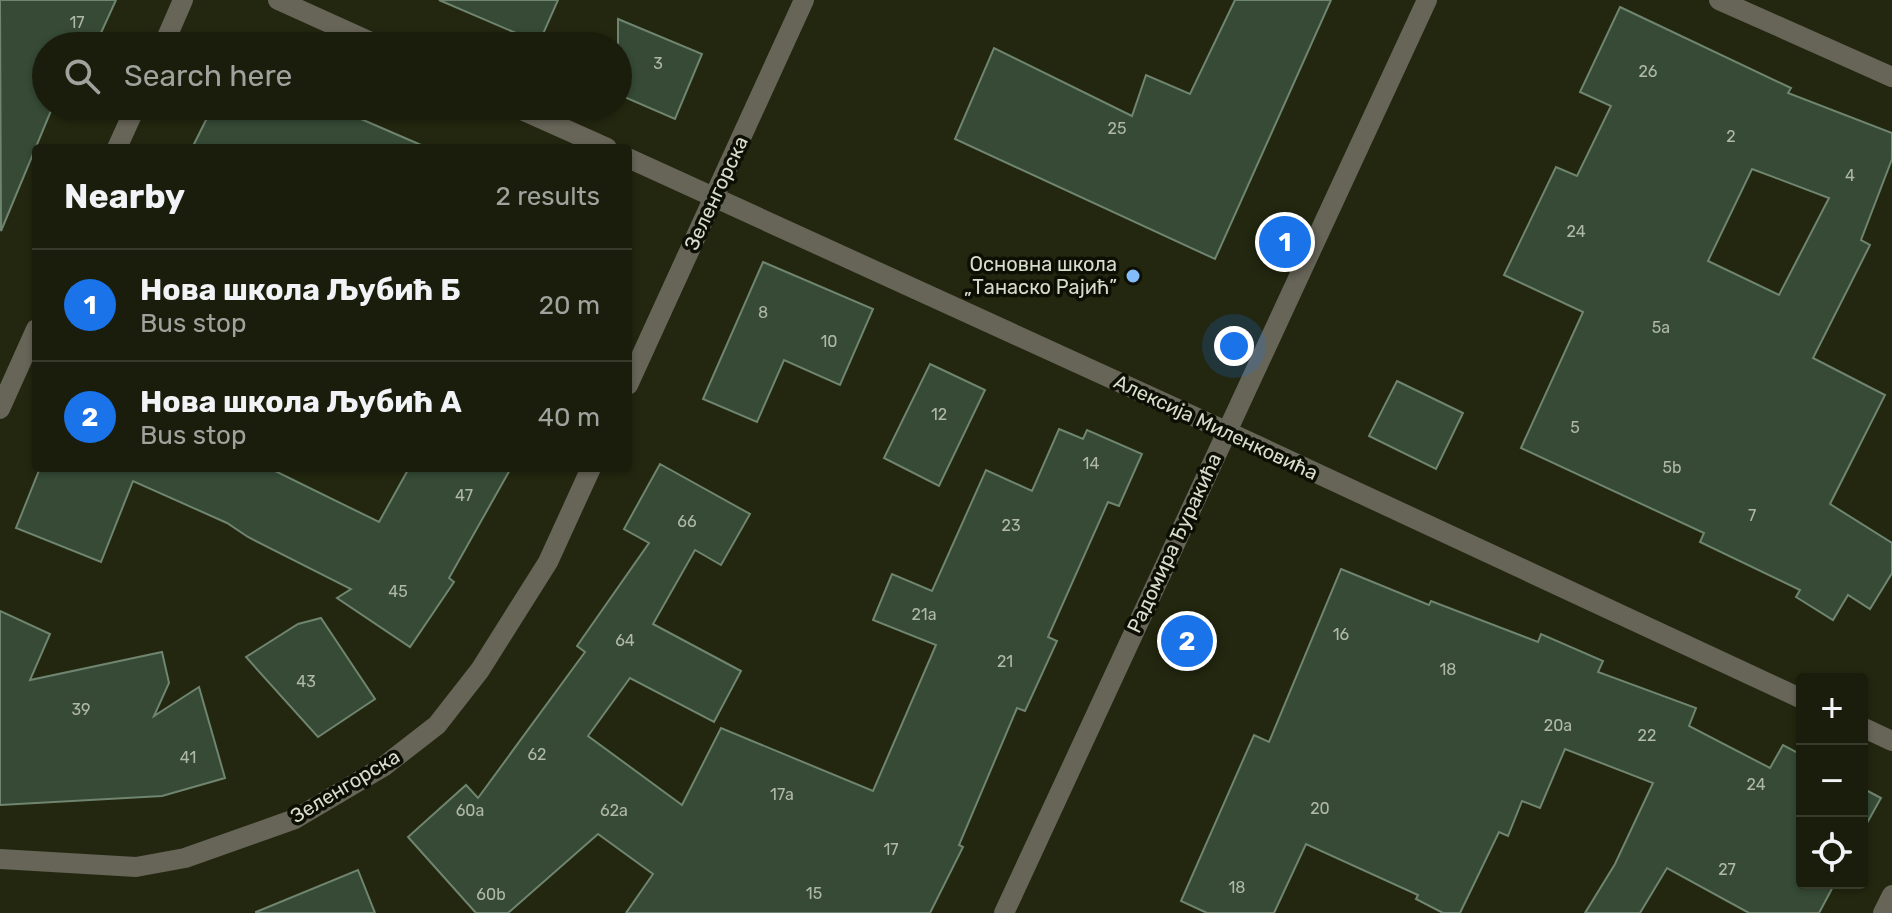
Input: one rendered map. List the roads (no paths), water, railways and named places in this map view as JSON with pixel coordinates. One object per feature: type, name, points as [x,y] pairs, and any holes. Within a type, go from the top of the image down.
[{"type":"street","points":[[169,32],[183,0]]},
{"type":"street","points":[[278,0],[349,32]]},
{"type":"street","name":"Зеленгорска","points":[[632,376],[804,0]]},
{"type":"street","name":"Радомира Ђуракића","points":[[1004,913],[1427,0]]},
{"type":"street","points":[[1719,0],[1892,77]]},
{"type":"street","points":[[119,144],[130,120]]},
{"type":"street","points":[[544,120],[598,144]]},
{"type":"street","name":"Алексија Миленковића","points":[[632,160],[1796,696]]},
{"type":"street","points":[[0,409],[32,338]]},
{"type":"street","name":"Зеленгорска","points":[[0,859],[136,867],[185,858],[295,819],[383,767],[437,725],[480,670],[548,562],[589,472]]},
{"type":"street","points":[[1868,730],[1892,741]]},
{"type":"street","points":[[1883,913],[1892,895]]},
{"type":"place","name":"Нова школа Љубић Б","points":[[1285,242]]},
{"type":"place","name":"Основна школа „Танаско Рајић”","points":[[1133,276]]},
{"type":"place","name":"Нова школа Љубић А","points":[[1187,641]]}]
